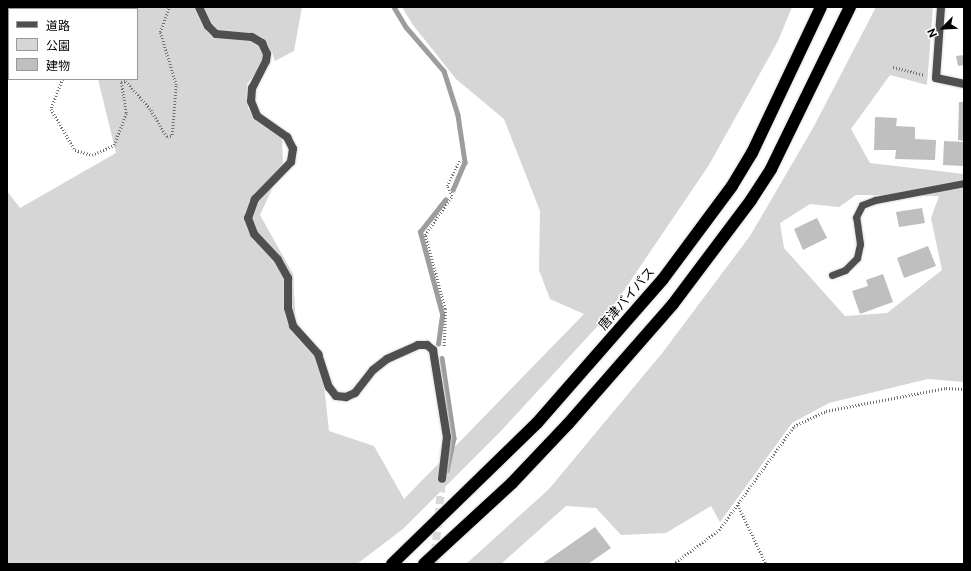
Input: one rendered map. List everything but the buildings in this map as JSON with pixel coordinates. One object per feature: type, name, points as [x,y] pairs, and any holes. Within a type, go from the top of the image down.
[{"type":"highway","name":"唐津バイパス","points":[[392,564],[537,423],[663,279],[732,186],[752,153],[821,7]]},
{"type":"highway","points":[[424,564],[522,472],[673,304],[746,206],[771,169],[850,7]]},
{"type":"street","points":[[199,7],[208,26],[216,34],[252,37],[262,43],[267,54],[266,61],[252,88],[251,101],[257,116],[287,137],[293,149],[291,162],[255,199],[248,218],[254,234],[278,260],[288,278],[288,308],[293,326],[318,354],[329,387],[336,396],[346,397],[355,393],[372,370],[387,359],[418,345],[427,345],[433,350],[446,437],[442,479]]},
{"type":"street","points":[[941,7],[936,78],[964,84]]},
{"type":"lane","points":[[832,275],[845,270],[857,258],[860,244],[856,217],[862,205],[875,200],[964,183]]},
{"type":"path","points":[[63,80],[51,109],[75,150],[92,155],[114,145],[126,113],[121,82],[126,81],[151,110],[166,137],[172,135],[176,85],[160,32],[169,7]]},
{"type":"path","points":[[893,67],[936,78]]},
{"type":"path","points":[[433,350],[444,347],[445,308],[426,235],[452,196],[447,186],[459,161]]},
{"type":"path","points":[[673,564],[719,530],[794,426],[826,411],[946,388],[964,389]]},
{"type":"path","points":[[738,505],[766,564]]},
{"type":"green space","points":[[7,7],[302,7],[294,51],[275,61],[272,52],[247,84],[248,109],[282,136],[283,165],[260,215],[293,274],[296,327],[321,358],[329,431],[374,446],[404,499],[584,314],[550,299],[539,270],[540,211],[504,119],[456,79],[413,25],[402,7],[792,7],[778,41],[709,165],[606,317],[500,432],[403,529],[357,564],[7,564],[7,191],[20,208],[116,153],[98,80],[138,80],[138,8],[8,8],[7,70]]},
{"type":"green space","points":[[876,7],[933,7],[927,85],[890,75],[851,129],[870,163],[964,174],[964,382],[928,379],[829,403],[792,423],[720,522],[711,506],[666,533],[621,535],[596,508],[566,506],[501,564],[466,564],[549,489],[663,352],[750,236],[813,128]],"holes":[[[856,195],[939,196],[931,218],[942,270],[887,313],[845,316],[784,248],[780,223],[810,204],[839,207]]]},
{"type":"waterway","points":[[394,7],[406,27],[444,71],[458,115],[465,162],[453,190]]},
{"type":"waterway","points":[[438,344],[442,314],[420,232],[445,200]]},
{"type":"waterway","points":[[442,358],[454,438],[447,470]]},
{"type":"tunnel","points":[[434,564],[442,479]]}]
